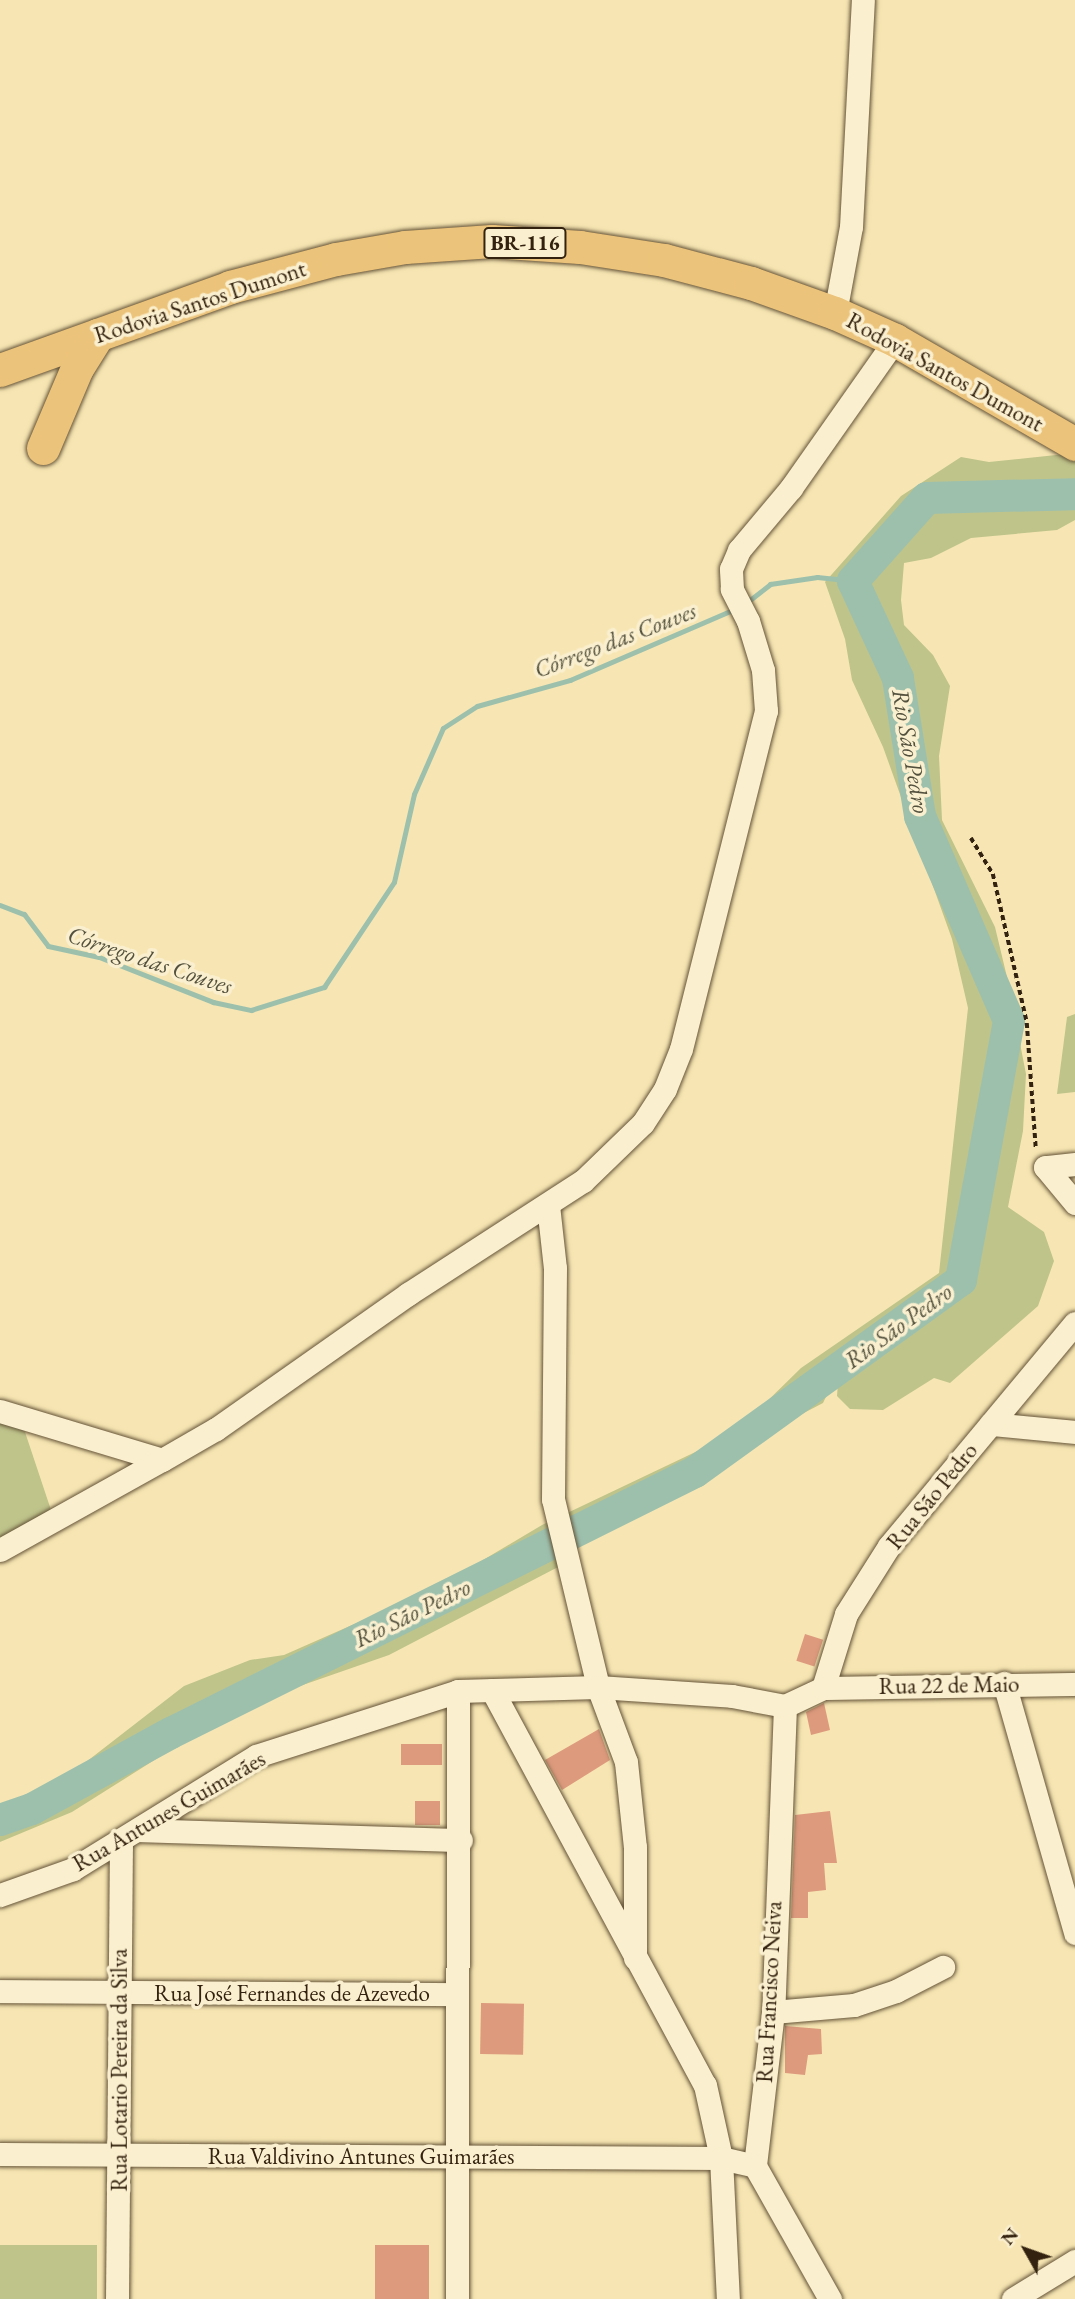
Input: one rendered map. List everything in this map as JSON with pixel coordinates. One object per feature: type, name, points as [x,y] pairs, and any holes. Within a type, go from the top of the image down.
[{"type":"highway","name":"Rodovia Santos Dumont","points":[[0,370],[230,287],[323,262],[405,247],[492,241],[580,247],[664,260],[751,283],[835,313],[895,340],[1075,444]]},
{"type":"highway","points":[[43,448],[77,368],[98,335]]},
{"type":"street","points":[[835,313],[851,227],[863,0]]},
{"type":"street","points":[[0,1550],[216,1429],[408,1294],[548,1205],[619,1150],[665,1089],[681,1049],[766,711],[763,670],[748,621],[737,600],[731,569],[739,550],[822,447],[895,340]]},
{"type":"street","points":[[1045,1167],[1075,1164]]},
{"type":"street","points":[[1045,1167],[1075,1203]]},
{"type":"street","points":[[548,1205],[555,1268],[553,1499],[598,1686],[626,1762],[635,1847],[635,1958]]},
{"type":"street","name":"Rua São Pedro","points":[[823,1688],[846,1614],[889,1546],[1075,1323]]},
{"type":"street","points":[[0,1411],[162,1460]]},
{"type":"street","points":[[991,1424],[1075,1432]]},
{"type":"street","points":[[1004,1683],[1075,1933]]},
{"type":"street","name":"Rua 22 de Maio","points":[[823,1688],[1004,1683],[1075,1684]]},
{"type":"street","name":"Rua Antunes Guimarães","points":[[0,1895],[73,1868],[130,1836],[256,1756],[458,1691],[598,1686],[732,1696],[785,1706]]},
{"type":"street","points":[[785,1706],[823,1688]]},
{"type":"street","points":[[492,1690],[705,2085],[721,2158],[728,2299]]},
{"type":"street","points":[[457,2299],[460,2155],[457,1994],[461,1840],[458,1691]]},
{"type":"street","name":"Rua Francisco Neiva","points":[[755,2166],[773,2012],[785,1706]]},
{"type":"street","points":[[130,1836],[461,1840]]},
{"type":"street","name":"Rua Lotario Pereira da Silva","points":[[117,2299],[119,1992],[130,1836]]},
{"type":"street","points":[[773,2012],[854,2005],[896,1991],[943,1967]]},
{"type":"street","name":"Rua José Fernandes de Azevedo","points":[[0,1991],[457,1994]]},
{"type":"street","name":"Rua Valdivino Antunes Guimarães","points":[[0,2154],[721,2158],[755,2166]]},
{"type":"street","points":[[755,2166],[830,2299]]},
{"type":"street","points":[[1013,2299],[1075,2261]]},
{"type":"path","points":[[971,838],[998,891],[1027,1023],[1034,1142],[1045,1167]]},
{"type":"green space","points":[[1075,453],[1075,520],[1057,530],[971,538],[931,558],[904,563],[901,600],[904,625],[933,655],[950,686],[939,756],[942,820],[995,927],[1026,1074],[1023,1131],[1008,1207],[1044,1232],[1054,1261],[1038,1306],[950,1383],[934,1378],[883,1410],[850,1409],[837,1396],[839,1370],[823,1403],[553,1543],[562,1565],[389,1655],[237,1708],[72,1812],[0,1842],[0,1812],[14,1810],[86,1762],[184,1686],[250,1660],[284,1655],[436,1588],[542,1525],[708,1446],[756,1412],[801,1368],[939,1273],[968,1008],[952,939],[883,747],[852,680],[845,639],[825,582],[901,496],[961,457],[989,462]]},
{"type":"green space","points":[[1075,1014],[1075,1092],[1057,1094],[1067,1017]]},
{"type":"green space","points":[[0,1423],[24,1429],[52,1513],[0,1539]]},
{"type":"green space","points":[[0,2245],[97,2245],[97,2299],[0,2299]]},
{"type":"building","points":[[805,1634],[823,1640],[814,1667],[796,1661]]},
{"type":"building","points":[[824,1703],[830,1730],[811,1735],[806,1712]]},
{"type":"building","points":[[599,1729],[610,1760],[562,1790],[545,1760]]},
{"type":"building","points":[[401,1744],[442,1744],[442,1765],[401,1765]]},
{"type":"building","points":[[415,1801],[440,1801],[440,1825],[415,1825]]},
{"type":"building","points":[[830,1811],[837,1863],[824,1863],[826,1890],[808,1892],[808,1918],[791,1918],[795,1815]]},
{"type":"building","points":[[481,2003],[524,2004],[523,2055],[480,2054]]},
{"type":"building","points":[[785,2026],[821,2029],[822,2054],[808,2055],[805,2075],[785,2073]]},
{"type":"building","points":[[375,2245],[429,2245],[429,2299],[375,2299]]},
{"type":"waterway","name":"Rio São Pedro","points":[[0,1820],[32,1809],[171,1733],[695,1472],[961,1280],[1009,1021],[920,816],[898,678],[853,581],[927,498],[1075,494]]},
{"type":"waterway","name":"Córrego das Couves","points":[[746,603],[770,584],[817,577],[853,581]]},
{"type":"waterway","name":"Córrego das Couves","points":[[0,905],[24,914],[48,946],[99,957],[213,1002],[251,1010],[324,987],[394,882],[414,794],[443,728],[477,706],[570,680],[735,609]]}]
